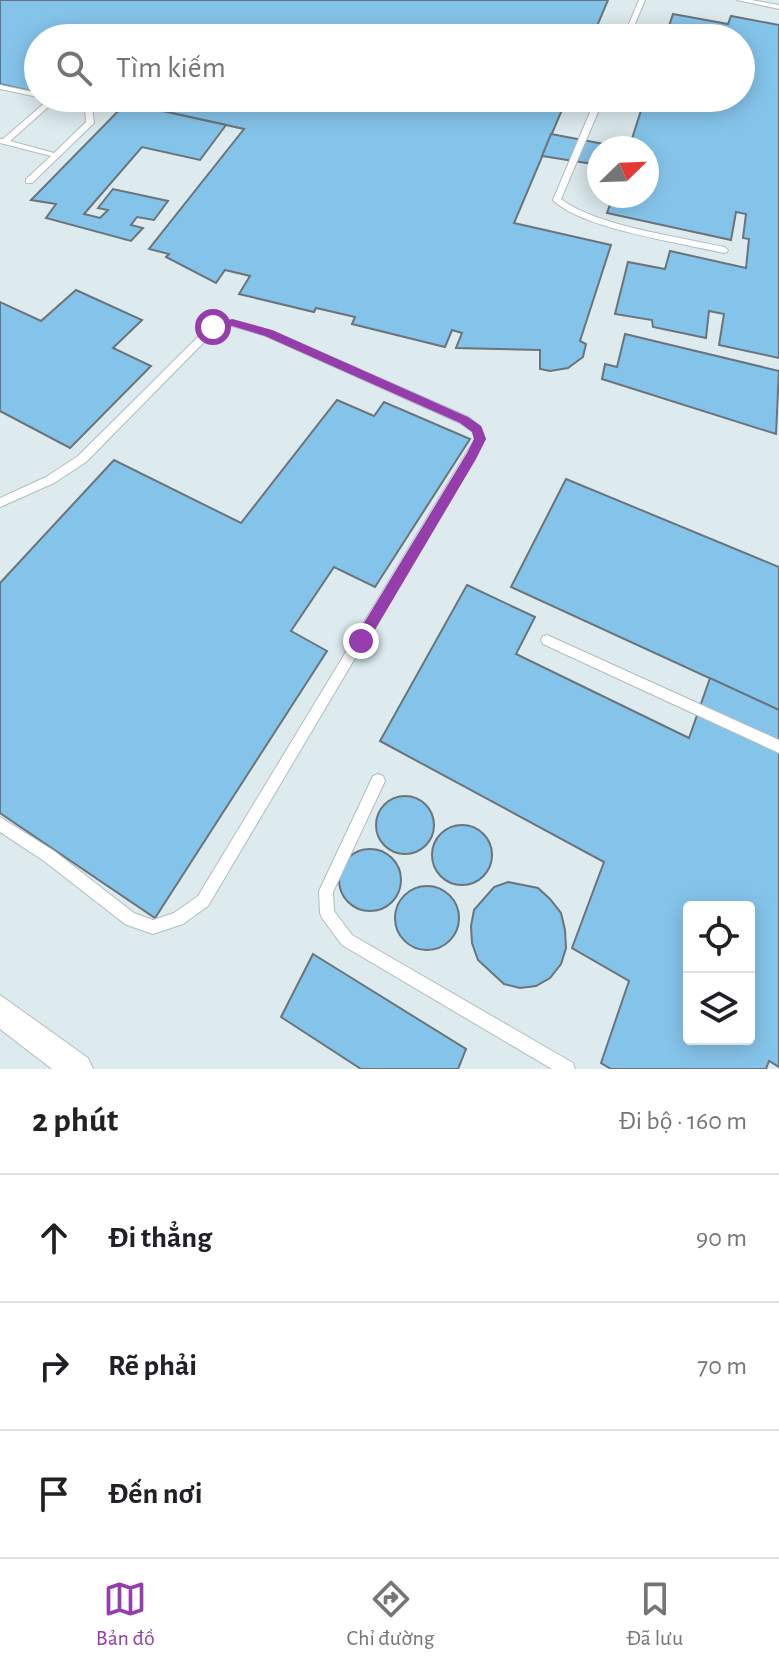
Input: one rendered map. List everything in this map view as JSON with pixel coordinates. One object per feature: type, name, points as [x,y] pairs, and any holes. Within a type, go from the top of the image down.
[{"type":"street","points":[[0,1010],[77,1069]]},
{"type":"lane","points":[[632,24],[642,0]]},
{"type":"lane","points":[[740,0],[779,7]]},
{"type":"lane","points":[[0,87],[24,92]]},
{"type":"lane","points":[[3,141],[35,112]]},
{"type":"lane","points":[[29,181],[90,123],[92,112]]},
{"type":"lane","points":[[594,112],[557,200],[561,206],[595,219],[724,250]]},
{"type":"lane","points":[[3,141],[55,155]]},
{"type":"lane","points":[[0,503],[50,480],[82,459],[213,327],[232,323],[269,333],[464,420],[477,430],[480,439],[203,901],[178,919],[153,927],[130,919],[49,856],[0,824]]},
{"type":"lane","points":[[547,640],[779,747]]},
{"type":"lane","points":[[378,781],[326,891],[327,913],[347,940],[567,1069]]},
{"type":"building","points":[[0,0],[608,0],[598,24],[24,24],[24,90],[0,84]]},
{"type":"building","points":[[673,14],[728,24],[670,24]]},
{"type":"building","points":[[731,16],[779,25],[779,358],[719,345],[724,314],[709,311],[706,338],[653,327],[652,320],[615,314],[628,262],[665,269],[670,251],[746,268],[749,239],[743,238],[746,214],[736,212],[731,240],[607,213],[609,208],[659,208],[659,136],[633,136],[641,112],[755,112],[755,24],[728,24]]},
{"type":"building","points":[[117,112],[167,112],[226,125],[200,160],[142,147],[84,214],[100,218],[108,210],[98,208],[113,189],[168,201],[154,220],[137,217],[131,225],[143,228],[131,241],[46,218],[56,204],[31,200]]},
{"type":"building","points":[[167,112],[561,112],[514,223],[611,245],[580,341],[586,344],[583,357],[568,368],[550,371],[540,369],[540,350],[456,348],[462,333],[452,330],[445,347],[352,324],[355,317],[316,308],[314,312],[239,294],[250,276],[225,270],[216,283],[166,257],[169,254],[149,249],[244,129]]},
{"type":"building","points":[[551,134],[587,141],[587,163],[542,156]]},
{"type":"building","points":[[76,290],[142,320],[113,348],[151,366],[70,448],[0,411],[0,302],[41,321]]},
{"type":"building","points":[[625,334],[779,371],[776,434],[602,379],[605,364],[617,367]]},
{"type":"building","points":[[337,400],[374,416],[384,402],[470,439],[375,587],[334,567],[291,631],[327,651],[155,918],[0,813],[0,583],[114,460],[241,523]]},
{"type":"building","points":[[566,479],[779,567],[779,710],[511,587]]},
{"type":"building","points":[[467,585],[535,617],[516,654],[689,738],[710,678],[779,710],[779,1067],[769,1061],[766,1069],[611,1069],[601,1063],[629,981],[572,948],[604,862],[380,741]]},
{"type":"building","points":[[405,796],[426,804],[434,825],[426,846],[405,854],[384,846],[376,825],[384,804]]},
{"type":"building","points":[[462,825],[473,827],[483,834],[490,844],[490,866],[483,876],[473,883],[462,885],[451,883],[441,876],[434,866],[432,855],[434,844],[441,834],[451,827]]},
{"type":"building","points":[[370,849],[392,858],[401,880],[392,902],[370,911],[348,902],[339,880],[348,858]]},
{"type":"building","points":[[508,882],[538,888],[561,913],[566,948],[561,964],[550,978],[536,986],[520,988],[504,984],[478,960],[472,943],[474,910],[494,887]]},
{"type":"building","points":[[427,886],[445,892],[453,900],[459,918],[453,936],[445,944],[427,950],[409,944],[401,936],[395,918],[401,900],[409,892]]},
{"type":"building","points":[[313,954],[466,1049],[458,1069],[361,1069],[281,1017]]},
{"type":"route","points":[[213,327],[232,323],[269,333],[464,420],[477,430],[480,439],[472,456],[361,641]]}]
